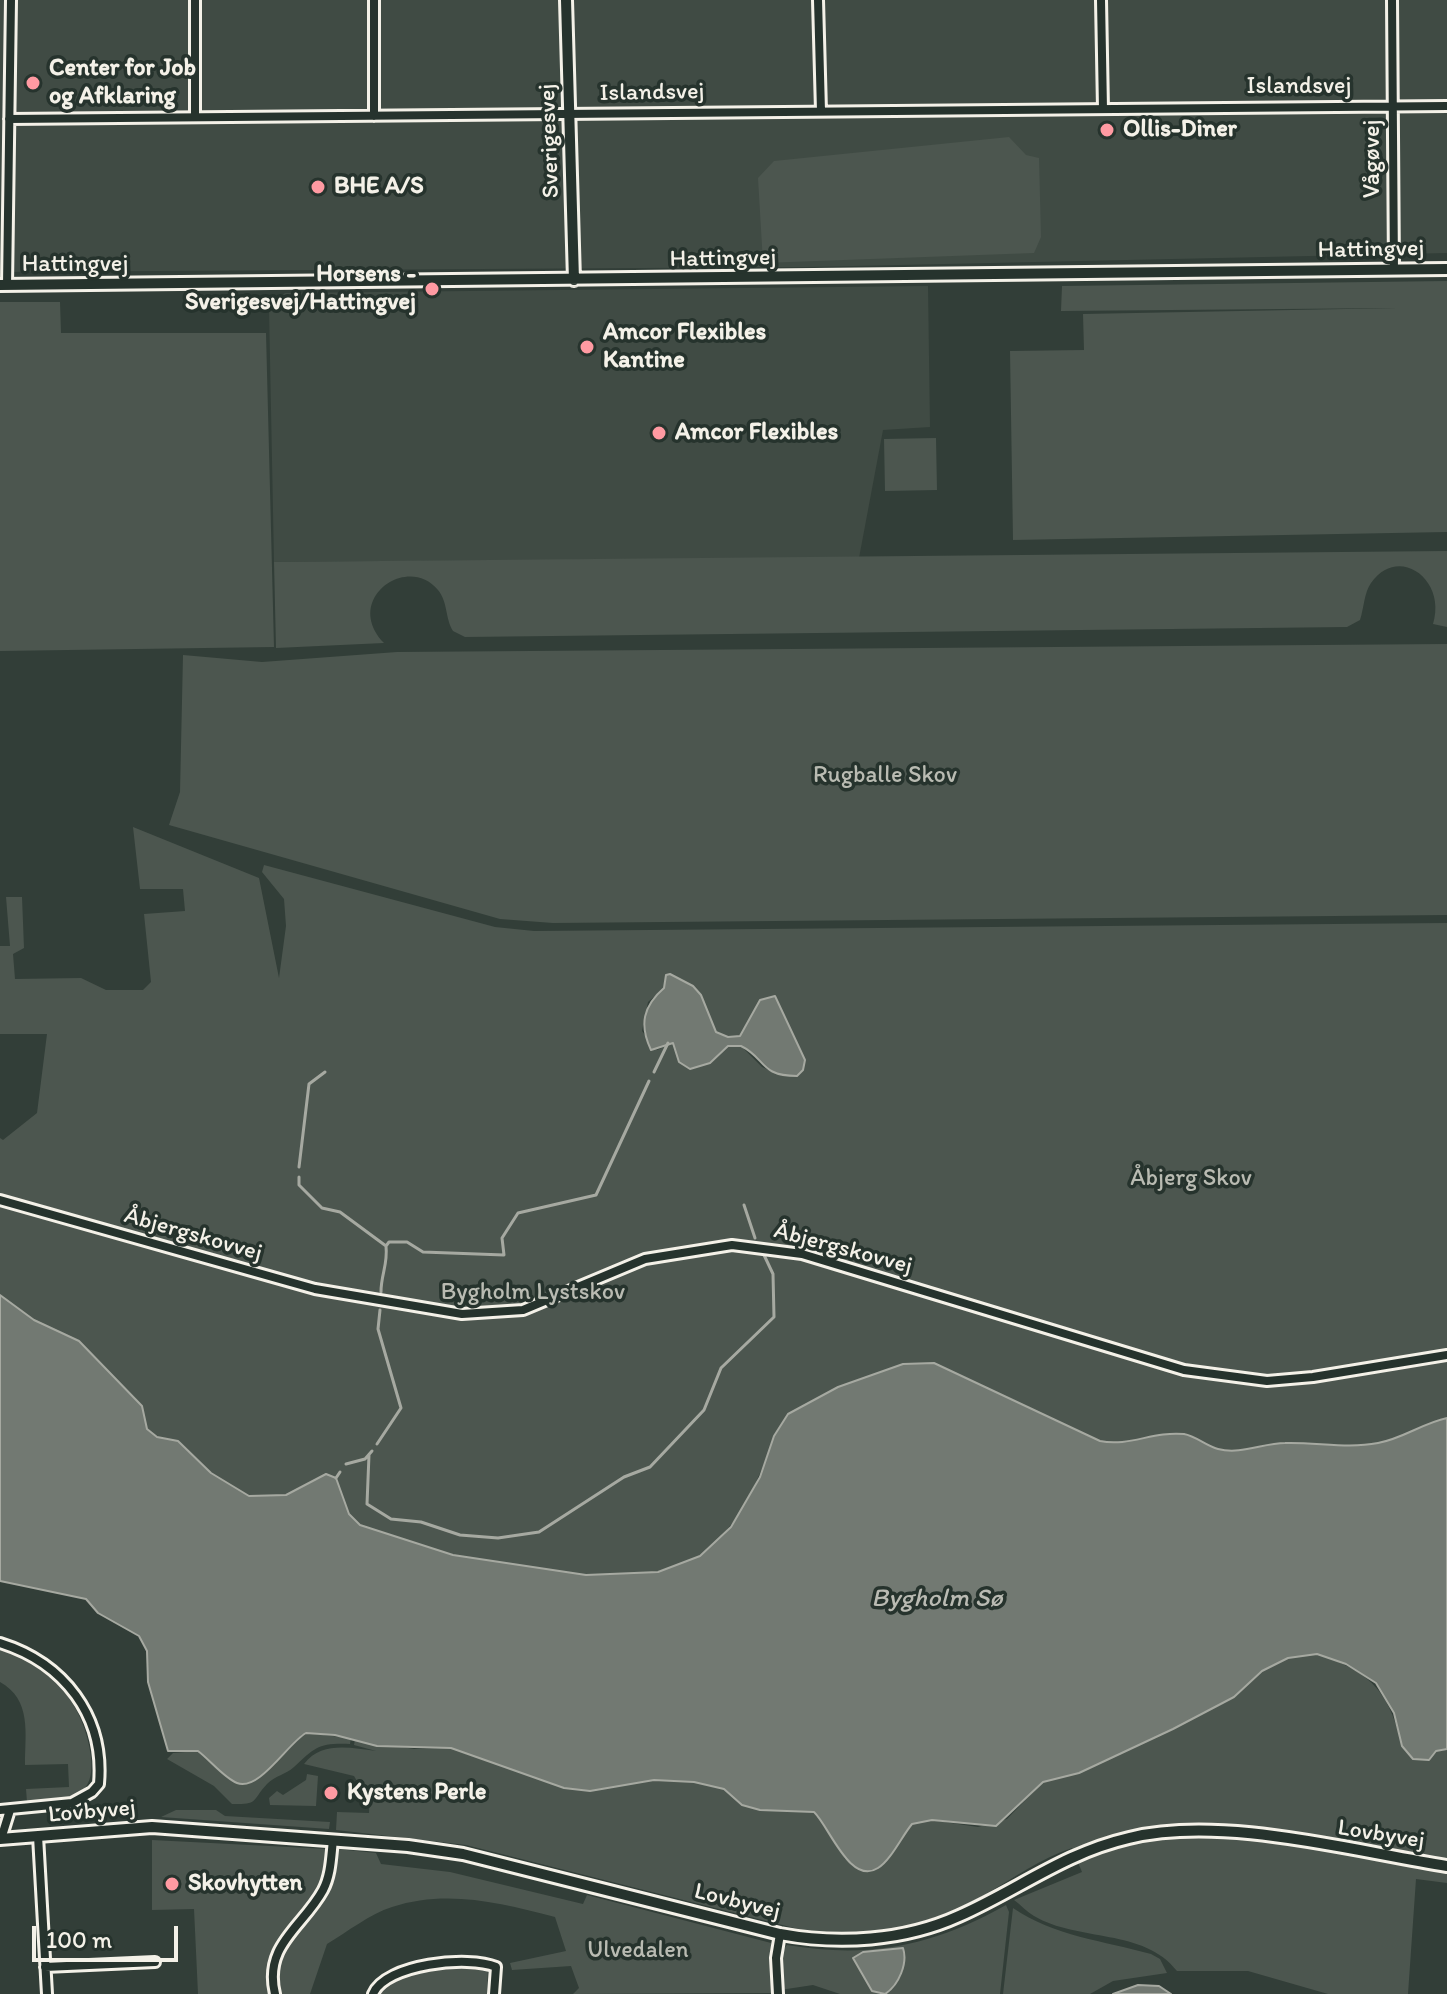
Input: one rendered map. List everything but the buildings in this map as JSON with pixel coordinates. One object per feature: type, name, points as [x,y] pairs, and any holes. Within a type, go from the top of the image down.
[{"type":"street","points":[[4,285],[11,0]]},
{"type":"street","points":[[195,0],[195,117]]},
{"type":"street","points":[[374,0],[374,116]]},
{"type":"street","name":"Sverigesvej","points":[[566,0],[574,280]]},
{"type":"street","points":[[818,0],[821,111]]},
{"type":"street","points":[[1101,0],[1103,109]]},
{"type":"street","name":"Vågøvej","points":[[1392,0],[1394,270]]},
{"type":"street","name":"Islandsvej","points":[[9,119],[1447,106]]},
{"type":"street","name":"Hattingvej","points":[[4,285],[1447,269]]},
{"type":"street","name":"Åbjergskovvej","points":[[0,1200],[315,1289],[462,1314],[523,1310],[645,1259],[732,1245],[802,1254],[1184,1370],[1267,1381],[1313,1377],[1447,1355]]},
{"type":"street","points":[[0,1643],[38,1659],[72,1687],[88,1715],[99,1760],[99,1784],[80,1800],[5,1810],[0,1839]]},
{"type":"street","name":"Lovbyvej","points":[[0,1839],[152,1827],[333,1840],[463,1854],[780,1934],[862,1939],[914,1932],[961,1915],[1068,1856],[1131,1837],[1165,1831],[1215,1831],[1270,1837],[1447,1866]]},
{"type":"street","points":[[38,1836],[47,1994]]},
{"type":"street","points":[[275,1994],[272,1968],[275,1954],[289,1930],[326,1886],[333,1840]]},
{"type":"street","points":[[778,1994],[776,1958],[780,1934]]},
{"type":"street","points":[[373,1994],[382,1981],[406,1971],[454,1961],[496,1967],[494,1994]]},
{"type":"street","points":[[45,1967],[155,1962]]},
{"type":"shaded area","points":[[0,0],[1447,0],[1447,253],[808,267],[0,272]]},
{"type":"shaded area","points":[[928,286],[930,427],[883,430],[859,558],[274,562],[269,308],[285,293]]},
{"type":"green space","points":[[1009,137],[1026,155],[1039,158],[1041,237],[1034,253],[763,263],[758,178],[774,161]]},
{"type":"green space","points":[[1447,281],[1447,532],[1013,540],[1010,351],[1084,350],[1083,314],[1397,308],[1061,311],[1062,286]]},
{"type":"green space","points":[[0,302],[60,302],[61,333],[266,333],[274,647],[0,651]]},
{"type":"green space","points":[[936,438],[937,490],[885,491],[884,439]]},
{"type":"green space","points":[[1447,551],[1447,627],[1433,624],[1433,593],[1427,581],[1406,567],[1394,567],[1382,572],[1371,583],[1360,620],[1347,627],[465,637],[453,631],[438,590],[425,580],[411,576],[384,586],[375,597],[370,611],[373,627],[384,643],[276,648],[274,562]]},
{"type":"green space","name":"Rugballe Skov","points":[[1447,644],[1447,915],[553,923],[500,919],[169,825],[180,792],[183,655],[262,662],[397,652]]},
{"type":"green space","points":[[133,827],[259,878],[279,978],[286,926],[284,899],[262,872],[264,865],[495,927],[534,931],[1447,923],[1447,1418],[1396,1438],[1366,1445],[1285,1443],[1235,1450],[1218,1449],[1184,1434],[1111,1442],[774,1436],[762,1469],[738,1516],[702,1554],[680,1566],[617,1575],[545,1571],[478,1561],[360,1525],[349,1514],[336,1479],[326,1474],[286,1495],[249,1496],[211,1473],[178,1441],[157,1437],[147,1429],[142,1406],[79,1341],[34,1320],[0,1295],[0,1138],[3,1140],[37,1113],[47,1034],[0,1034],[0,946],[10,946],[6,897],[22,897],[24,948],[13,954],[15,979],[81,978],[106,990],[143,990],[151,982],[144,914],[185,911],[183,889],[140,889]],"holes":[[[666,976],[701,995],[716,1032],[728,1037],[740,1036],[756,1008],[775,996],[805,1060],[783,1076],[762,1067],[741,1046],[728,1046],[710,1063],[679,1062],[673,1043],[657,1050],[642,1031],[648,1002],[664,988]]]},
{"type":"green space","points":[[0,1650],[18,1656],[50,1676],[73,1704],[87,1738],[91,1762],[87,1784],[76,1795],[27,1802],[26,1789],[69,1787],[68,1764],[25,1765],[26,1729],[22,1708],[10,1689],[0,1682]]},
{"type":"green space","points":[[1317,1654],[1351,1668],[1375,1686],[1391,1711],[1402,1746],[1436,1751],[1447,1749],[1447,1883],[1416,1879],[1408,1994],[1328,1994],[1248,1971],[1177,1971],[1163,1957],[1147,1948],[1051,1924],[1031,1914],[1014,1900],[1082,1872],[1072,1848],[966,1904],[924,1921],[881,1931],[814,1933],[466,1845],[336,1830],[337,1812],[369,1813],[370,1797],[365,1795],[354,1776],[304,1764],[328,1749],[376,1751],[354,1745],[355,1739],[414,1749],[451,1748],[564,1788],[590,1790],[654,1780],[694,1782],[724,1789],[742,1805],[760,1810],[814,1812],[824,1822],[845,1859],[878,1868],[912,1824],[931,1820],[978,1827],[1007,1819],[1043,1782],[1079,1773],[1234,1698],[1262,1671],[1288,1658]]},
{"type":"green space","points":[[305,1733],[351,1738],[350,1744],[331,1744],[313,1751],[291,1770],[270,1781],[247,1804],[232,1804],[214,1786],[167,1759],[173,1753],[198,1751],[236,1783],[260,1778]]},
{"type":"green space","points":[[307,1774],[318,1776],[316,1806],[270,1805],[269,1798],[277,1791],[283,1795],[306,1780]]},
{"type":"green space","points":[[176,1810],[216,1810],[225,1816],[330,1822],[329,1829],[161,1817]]},
{"type":"green space","points":[[152,1840],[328,1849],[325,1874],[318,1891],[279,1940],[268,1963],[271,1994],[198,1994],[194,1909],[152,1910]]},
{"type":"green space","name":"Ulvedalen","points":[[337,1849],[376,1853],[381,1864],[450,1872],[583,1904],[587,1895],[771,1943],[772,1993],[573,1994],[579,1988],[571,1966],[512,1970],[510,1963],[566,1951],[555,1917],[474,1900],[433,1899],[392,1907],[375,1914],[327,1944],[310,1994],[279,1994],[276,1980],[281,1955],[325,1897]]},
{"type":"green space","points":[[1006,1905],[1009,1912],[1000,1994],[840,1994],[813,1985],[780,1990],[781,1952],[787,1945],[846,1950],[900,1946],[953,1931]]},
{"type":"green space","points":[[1013,1908],[1045,1925],[1080,1937],[1151,1954],[1160,1959],[1167,1973],[1113,1981],[1090,1994],[1003,1994]]},
{"type":"green space","points":[[457,1966],[488,1968],[487,1994],[378,1994],[392,1980],[402,1976]]},
{"type":"water","points":[[670,974],[693,986],[701,995],[716,1032],[728,1037],[740,1036],[760,1000],[775,996],[805,1060],[803,1070],[797,1076],[776,1073],[741,1046],[728,1046],[710,1063],[690,1069],[679,1062],[673,1043],[651,1050],[645,1032],[645,1016],[651,1002],[664,988],[666,975]]},
{"type":"water","name":"Bygholm Sø","points":[[0,1295],[34,1320],[79,1341],[142,1406],[147,1429],[157,1437],[178,1441],[211,1473],[249,1496],[286,1495],[326,1474],[336,1478],[349,1514],[360,1525],[453,1555],[586,1575],[658,1572],[700,1556],[731,1527],[760,1477],[774,1436],[788,1414],[838,1387],[903,1364],[934,1363],[1100,1441],[1131,1441],[1184,1434],[1214,1448],[1227,1450],[1285,1443],[1366,1445],[1387,1441],[1447,1418],[1447,1749],[1436,1751],[1429,1760],[1413,1759],[1402,1746],[1394,1713],[1376,1683],[1346,1664],[1317,1654],[1288,1658],[1262,1671],[1234,1697],[1173,1729],[1079,1773],[1043,1782],[996,1826],[932,1820],[912,1824],[887,1859],[878,1868],[868,1871],[858,1869],[849,1862],[814,1812],[760,1810],[742,1805],[724,1789],[694,1782],[654,1780],[590,1791],[564,1788],[451,1748],[377,1746],[335,1735],[306,1733],[264,1774],[246,1784],[237,1783],[198,1751],[168,1751],[148,1682],[147,1651],[139,1636],[98,1613],[86,1599],[0,1581]]},
{"type":"water","points":[[903,1948],[903,1967],[894,1985],[885,1994],[872,1991],[853,1958],[863,1952]]},
{"type":"water","points":[[1138,1985],[1159,1986],[1171,1994],[1113,1994]]},
{"type":"waterway","points":[[654,1072],[668,1043]]},
{"type":"waterway","points":[[299,1167],[309,1084],[325,1072]]},
{"type":"waterway","points":[[381,1292],[389,1242],[407,1242],[423,1252],[504,1255],[502,1238],[518,1213],[596,1195],[649,1081]]},
{"type":"waterway","points":[[299,1177],[299,1185],[322,1208],[340,1212],[386,1246]]},
{"type":"waterway","points":[[744,1205],[755,1238]]},
{"type":"waterway","points":[[369,1455],[367,1504],[391,1519],[421,1522],[460,1535],[498,1538],[539,1532],[624,1477],[650,1467],[704,1410],[721,1368],[774,1317],[773,1274],[764,1255]]},
{"type":"waterway","points":[[377,1444],[401,1408],[378,1329],[380,1310]]},
{"type":"waterway","points":[[346,1464],[365,1459],[372,1451]]},
{"type":"waterway","points":[[336,1478],[340,1472]]},
{"type":"place","name":"Center for Job og Afklaring","points":[[33,83]]},
{"type":"place","name":"Ollis-Diner","points":[[1107,130]]},
{"type":"place","name":"BHE A/S","points":[[318,187]]},
{"type":"place","name":"Horsens - Sverigesvej/Hattingvej","points":[[432,289]]},
{"type":"place","name":"Amcor Flexibles Kantine","points":[[587,347]]},
{"type":"place","name":"Amcor Flexibles","points":[[659,433]]},
{"type":"place","name":"Kystens Perle","points":[[331,1793]]},
{"type":"place","name":"Skovhytten","points":[[172,1884]]},
{"type":"park label","name":"Åbjerg Skov","points":[[1191,1179]]},
{"type":"park label","name":"Bygholm Lystskov","points":[[533,1293]]}]
